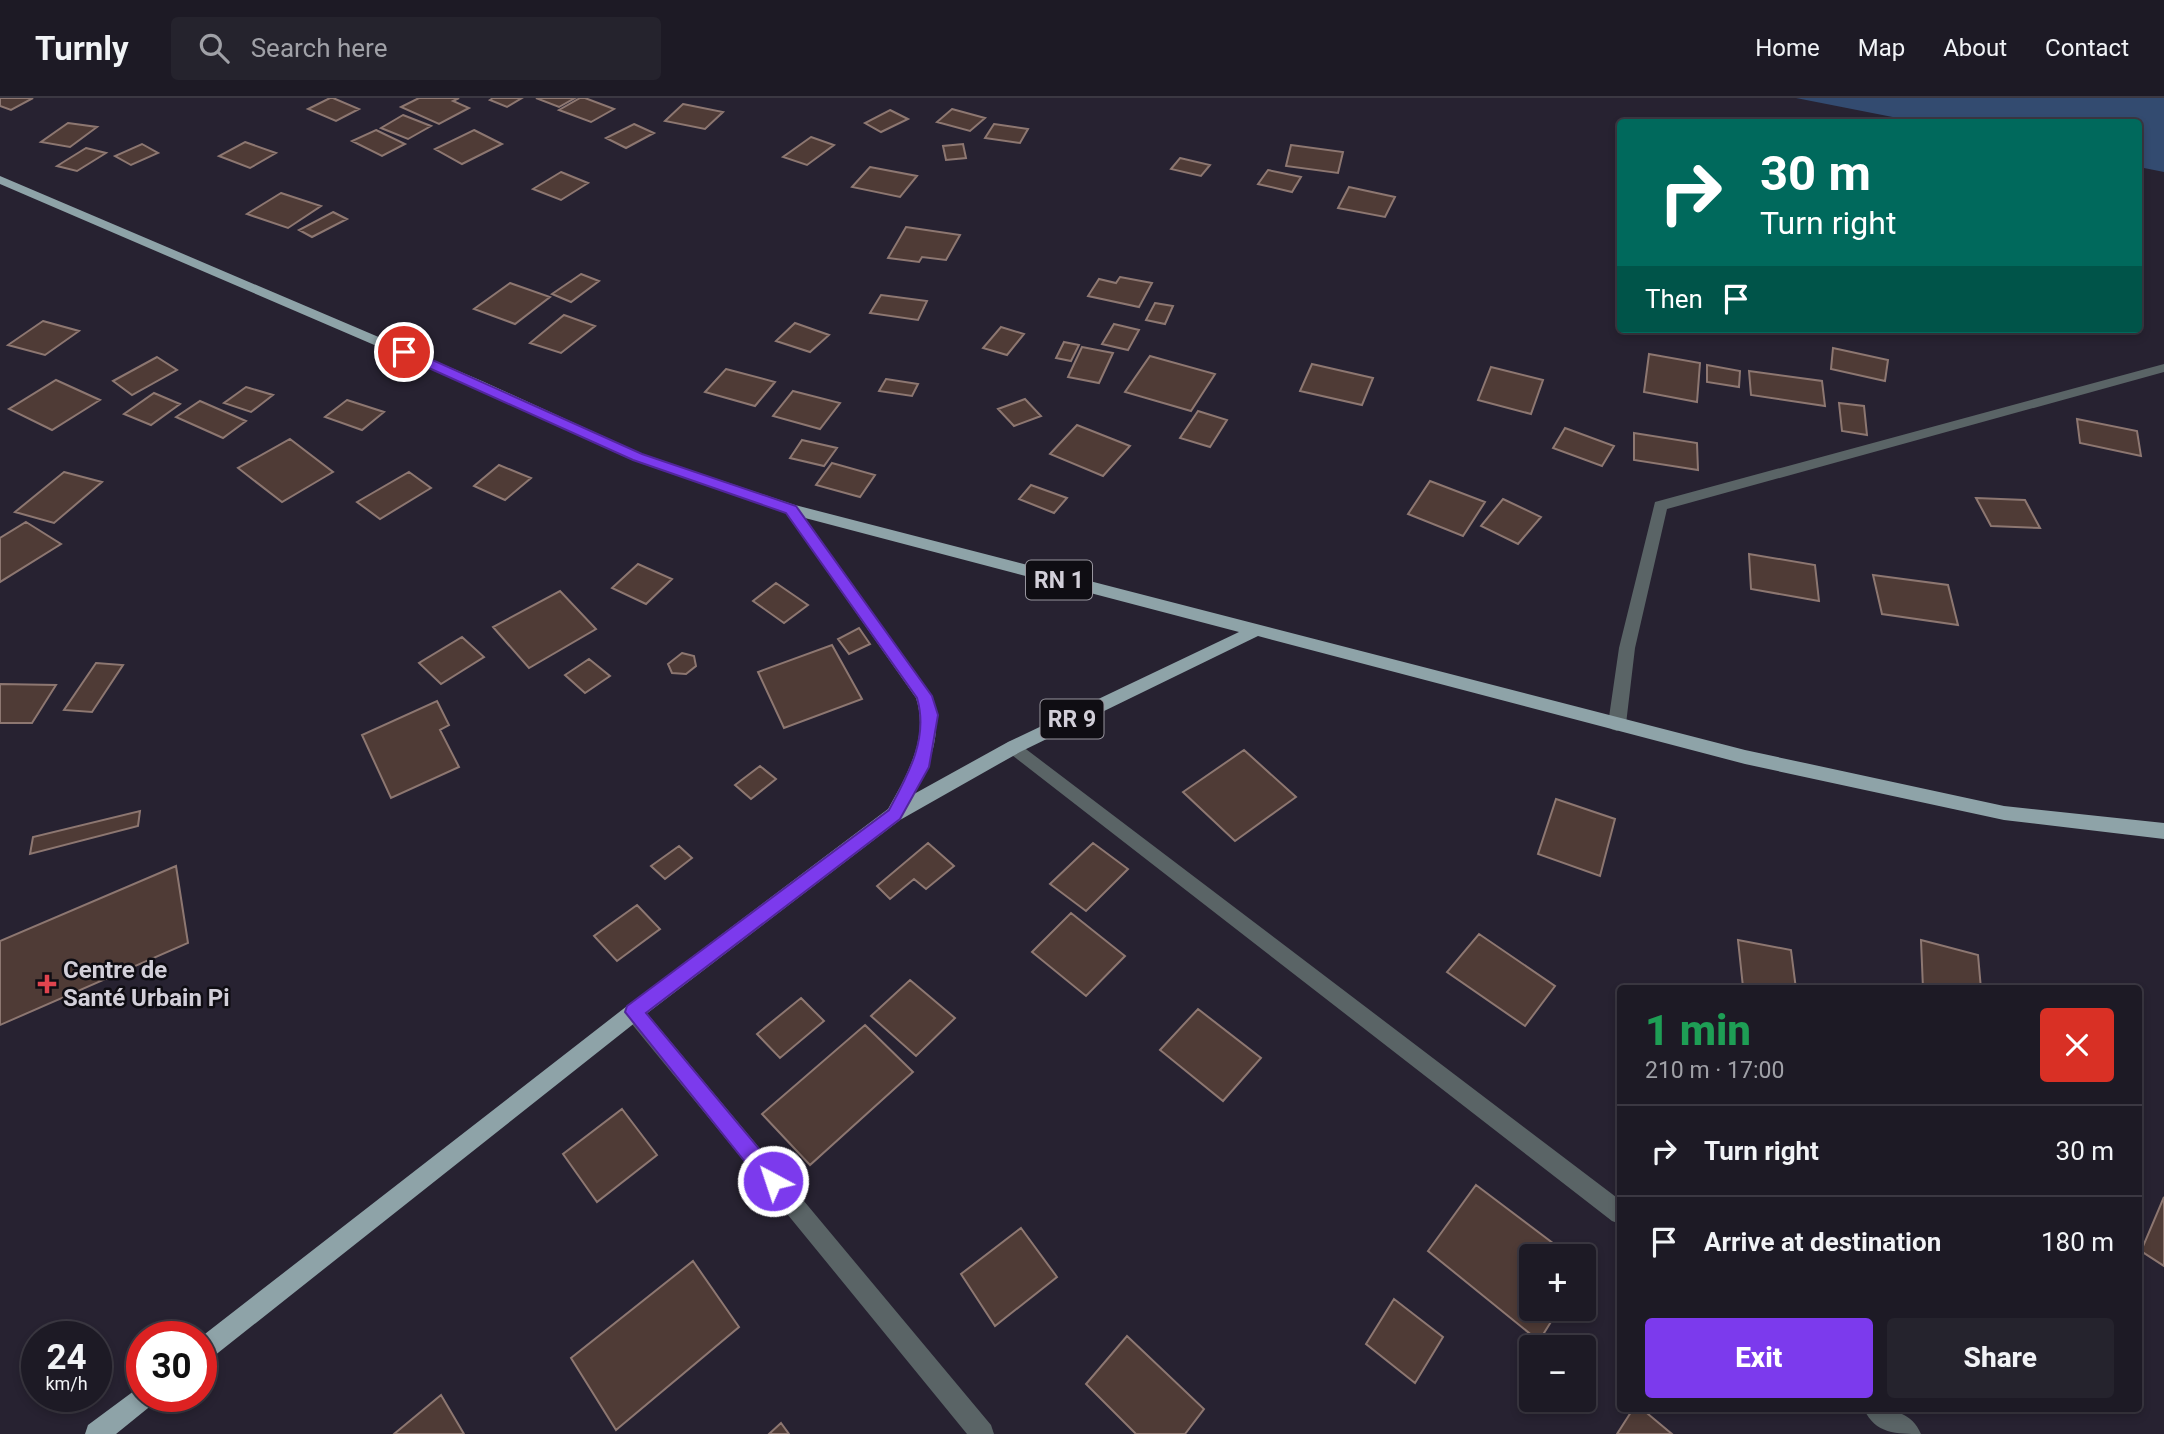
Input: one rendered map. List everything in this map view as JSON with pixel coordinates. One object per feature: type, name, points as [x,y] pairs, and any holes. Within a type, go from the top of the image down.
[{"type":"main road","name":"RN 1","points":[[0,180],[477,384],[638,457],[791,509],[1253,632],[1745,757],[2004,813],[2164,831]]},
{"type":"main road","name":"RR 9","points":[[791,509],[924,696],[930,715],[921,767],[894,814]]},
{"type":"main road","name":"RR 9","points":[[217,1339],[634,1012],[894,814],[1014,747],[1253,632]]},
{"type":"main road","points":[[100,1433],[126,1412]]},
{"type":"street","points":[[1617,724],[1627,648],[1660,506],[2164,368]]},
{"type":"street","points":[[1014,747],[1617,1211]]},
{"type":"street","points":[[634,1012],[982,1434]]},
{"type":"street","points":[[1880,1412],[1909,1434]]},
{"type":"water","points":[[1796,98],[2164,98],[2164,172],[2142,168],[2142,119],[1903,119]]},
{"type":"building","points":[[0,98],[33,98],[11,110],[0,106]]},
{"type":"building","points":[[330,98],[359,109],[336,121],[308,109]]},
{"type":"building","points":[[419,98],[459,98],[453,101],[469,108],[439,124],[401,107]]},
{"type":"building","points":[[522,98],[507,107],[490,100]]},
{"type":"building","points":[[536,98],[575,98],[559,107]]},
{"type":"building","points":[[580,98],[614,109],[591,122],[559,110]]},
{"type":"building","points":[[683,104],[723,112],[705,129],[665,121]]},
{"type":"building","points":[[952,109],[985,118],[970,131],[937,122]]},
{"type":"building","points":[[890,110],[908,119],[881,132],[865,123]]},
{"type":"building","points":[[403,115],[431,126],[408,139],[381,128]]},
{"type":"building","points":[[68,123],[97,127],[70,147],[41,142]]},
{"type":"building","points":[[634,124],[654,133],[626,148],[606,138]]},
{"type":"building","points":[[994,124],[1028,129],[1020,143],[985,138]]},
{"type":"building","points":[[376,130],[405,144],[382,156],[352,141]]},
{"type":"building","points":[[474,130],[502,144],[462,164],[435,149]]},
{"type":"building","points":[[811,137],[834,145],[807,165],[783,157]]},
{"type":"building","points":[[245,142],[276,153],[250,168],[219,156]]},
{"type":"building","points":[[142,144],[158,153],[131,165],[115,156]]},
{"type":"building","points":[[963,144],[966,158],[946,160],[943,146]]},
{"type":"building","points":[[1291,145],[1343,152],[1338,173],[1286,166]]},
{"type":"building","points":[[86,148],[106,153],[77,171],[57,166]]},
{"type":"building","points":[[1180,158],[1210,165],[1201,176],[1171,169]]},
{"type":"building","points":[[870,167],[917,176],[900,197],[852,187]]},
{"type":"building","points":[[1268,170],[1301,177],[1292,192],[1258,184]]},
{"type":"building","points":[[561,172],[588,183],[561,200],[533,189]]},
{"type":"building","points":[[1349,187],[1395,197],[1385,217],[1338,208]]},
{"type":"building","points":[[281,193],[321,206],[288,228],[247,214]]},
{"type":"building","points":[[333,212],[347,219],[312,237],[299,230]]},
{"type":"building","points":[[906,227],[960,235],[946,260],[922,257],[919,262],[888,258]]},
{"type":"building","points":[[581,274],[599,281],[571,302],[552,294]]},
{"type":"building","points":[[1120,277],[1152,283],[1139,307],[1088,296],[1099,279],[1116,283]]},
{"type":"building","points":[[510,283],[550,297],[515,324],[474,309]]},
{"type":"building","points":[[881,295],[927,301],[918,320],[870,313]]},
{"type":"building","points":[[1155,303],[1173,306],[1165,324],[1146,320]]},
{"type":"building","points":[[564,315],[595,326],[561,353],[530,343]]},
{"type":"building","points":[[43,321],[79,331],[45,355],[8,345]]},
{"type":"building","points":[[795,323],[829,335],[810,352],[776,341]]},
{"type":"building","points":[[1114,324],[1139,330],[1128,350],[1102,344]]},
{"type":"building","points":[[1001,327],[1024,334],[1007,355],[983,348]]},
{"type":"building","points":[[1064,342],[1079,345],[1071,361],[1056,358]]},
{"type":"building","points":[[1082,347],[1113,353],[1099,383],[1068,377]]},
{"type":"building","points":[[1833,348],[1888,360],[1885,381],[1831,369]]},
{"type":"building","points":[[1649,354],[1700,363],[1697,402],[1644,392]]},
{"type":"building","points":[[1150,356],[1215,374],[1191,411],[1125,392]]},
{"type":"building","points":[[157,357],[177,370],[132,395],[113,381]]},
{"type":"building","points":[[1312,364],[1373,378],[1362,405],[1300,391]]},
{"type":"building","points":[[1707,365],[1740,371],[1739,387],[1707,382]]},
{"type":"building","points":[[1491,367],[1543,380],[1531,414],[1478,400]]},
{"type":"building","points":[[726,369],[775,382],[755,406],[705,392]]},
{"type":"building","points":[[1749,371],[1822,381],[1825,406],[1751,395]]},
{"type":"building","points":[[886,379],[918,384],[912,396],[879,391]]},
{"type":"building","points":[[56,380],[100,400],[52,430],[9,409]]},
{"type":"building","points":[[246,387],[273,395],[251,412],[224,403]]},
{"type":"building","points":[[793,391],[840,403],[820,429],[773,416]]},
{"type":"building","points":[[154,393],[180,404],[151,425],[124,414]]},
{"type":"building","points":[[1025,399],[1041,416],[1014,426],[998,409]]},
{"type":"building","points":[[347,400],[384,412],[362,430],[325,417]]},
{"type":"building","points":[[200,401],[246,421],[223,438],[176,417]]},
{"type":"building","points":[[1839,403],[1864,406],[1867,435],[1842,431]]},
{"type":"building","points":[[1198,411],[1227,420],[1210,447],[1180,438]]},
{"type":"building","points":[[2077,419],[2137,431],[2141,456],[2080,443]]},
{"type":"building","points":[[1077,425],[1130,446],[1103,476],[1050,454]]},
{"type":"building","points":[[1565,428],[1614,446],[1602,466],[1553,448]]},
{"type":"building","points":[[1634,433],[1697,443],[1698,470],[1634,460]]},
{"type":"building","points":[[290,439],[333,472],[282,502],[238,468]]},
{"type":"building","points":[[802,440],[837,448],[824,466],[790,458]]},
{"type":"building","points":[[832,463],[875,475],[860,497],[816,485]]},
{"type":"building","points":[[499,465],[531,478],[505,500],[474,486]]},
{"type":"building","points":[[64,472],[102,482],[54,523],[15,512]]},
{"type":"building","points":[[409,472],[431,488],[380,519],[357,502]]},
{"type":"building","points":[[1430,481],[1485,502],[1463,536],[1408,514]]},
{"type":"building","points":[[1031,485],[1067,498],[1054,513],[1019,499]]},
{"type":"building","points":[[1976,498],[2025,500],[2040,528],[1991,526]]},
{"type":"building","points":[[1503,499],[1541,517],[1518,544],[1481,526]]},
{"type":"building","points":[[26,522],[61,544],[0,582],[0,538]]},
{"type":"building","points":[[1749,554],[1815,565],[1819,601],[1751,589]]},
{"type":"building","points":[[638,564],[672,579],[646,604],[612,588]]},
{"type":"building","points":[[1873,575],[1948,585],[1958,625],[1882,614]]},
{"type":"building","points":[[776,583],[808,605],[784,623],[753,601]]},
{"type":"building","points":[[560,591],[596,629],[529,668],[493,627]]},
{"type":"building","points":[[859,628],[870,644],[849,654],[838,639]]},
{"type":"building","points":[[462,637],[484,657],[441,684],[419,663]]},
{"type":"building","points":[[832,645],[862,699],[784,728],[758,672]]},
{"type":"building","points":[[682,653],[694,656],[696,666],[686,674],[672,673],[668,664]]},
{"type":"building","points":[[589,659],[610,676],[585,693],[565,675]]},
{"type":"building","points":[[96,663],[123,665],[92,712],[64,710]]},
{"type":"building","points":[[0,684],[56,685],[32,723],[0,723]]},
{"type":"building","points":[[437,701],[449,725],[440,730],[459,767],[391,798],[362,735]]},
{"type":"building","points":[[1244,750],[1296,797],[1235,841],[1183,792]]},
{"type":"building","points":[[760,766],[776,779],[751,799],[735,785]]},
{"type":"building","points":[[1556,799],[1615,819],[1600,876],[1538,854]]},
{"type":"building","points":[[140,811],[138,826],[30,854],[33,837]]},
{"type":"building","points":[[928,843],[954,866],[926,889],[914,879],[890,899],[877,886]]},
{"type":"building","points":[[1093,843],[1128,869],[1086,911],[1050,884]]},
{"type":"building","points":[[679,846],[692,858],[665,879],[651,866]]},
{"type":"building","name":"Centre de Santé Urbain Pi","points":[[176,866],[188,943],[0,1025],[0,941]]},
{"type":"building","points":[[637,905],[660,929],[617,961],[594,936]]},
{"type":"building","points":[[1071,913],[1125,956],[1086,996],[1032,952]]},
{"type":"building","points":[[1479,934],[1555,986],[1525,1026],[1447,972]]},
{"type":"building","points":[[1738,940],[1791,950],[1795,985],[1743,985]]},
{"type":"building","points":[[1921,940],[1978,955],[1981,985],[1923,985]]},
{"type":"building","points":[[910,980],[955,1018],[916,1056],[871,1016]]},
{"type":"building","points":[[801,998],[824,1021],[780,1058],[757,1034]]},
{"type":"building","points":[[1198,1009],[1261,1058],[1223,1101],[1160,1050]]},
{"type":"building","points":[[865,1025],[913,1072],[810,1165],[762,1114]]},
{"type":"building","points":[[622,1109],[657,1155],[597,1202],[563,1154]]},
{"type":"building","points":[[1476,1185],[1554,1244],[1519,1244],[1519,1321],[1552,1321],[1543,1335],[1532,1335],[1428,1251]]},
{"type":"building","points":[[2164,1197],[2164,1266],[2142,1252]]},
{"type":"building","points":[[1021,1228],[1057,1277],[995,1326],[961,1274]]},
{"type":"building","points":[[693,1261],[739,1327],[616,1430],[571,1358]]},
{"type":"building","points":[[1394,1299],[1443,1337],[1415,1383],[1366,1344]]},
{"type":"building","points":[[1127,1336],[1204,1409],[1185,1434],[1136,1434],[1086,1384]]},
{"type":"building","points":[[441,1395],[464,1434],[394,1434]]},
{"type":"building","points":[[1631,1412],[1646,1412],[1672,1434],[1617,1434]]},
{"type":"building","points":[[781,1423],[789,1434],[769,1434]]},
{"type":"place","name":"Centre de Santé Urbain Pi","points":[[47,984]]},
{"type":"route","points":[[404,352],[638,457],[791,509],[924,696],[930,715],[921,767],[894,814],[634,1012],[773,1181]]}]
